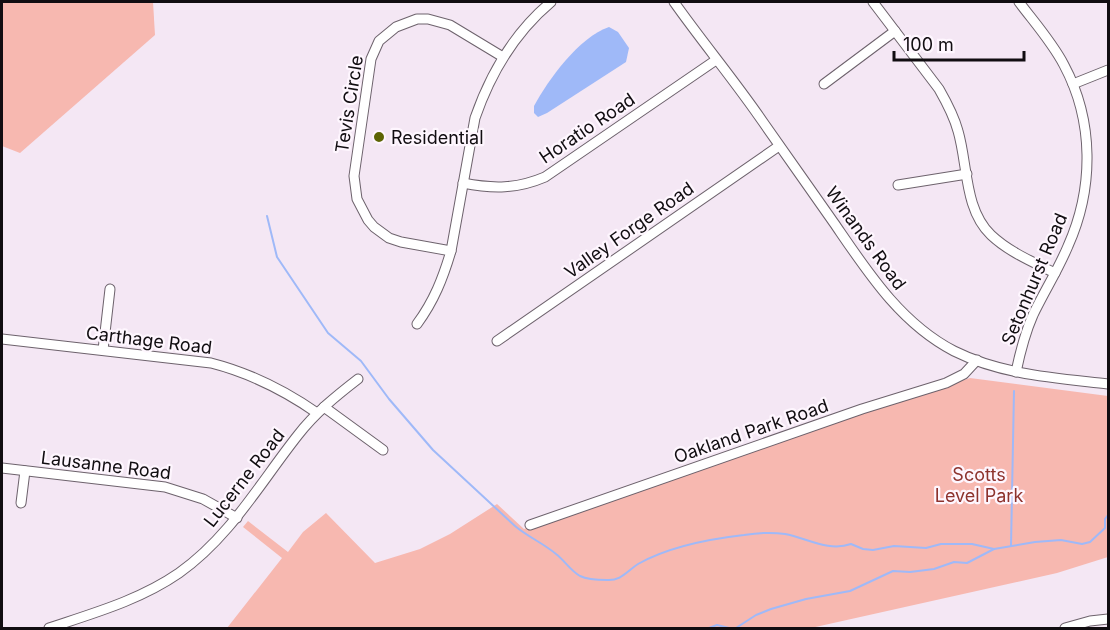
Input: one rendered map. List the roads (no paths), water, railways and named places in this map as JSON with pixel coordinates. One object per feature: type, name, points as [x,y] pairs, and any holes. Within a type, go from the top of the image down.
[{"type":"street","points":[[417,324],[436,294],[451,251],[475,118],[491,77],[529,22],[551,2]]},
{"type":"street","name":"Winands Road","points":[[674,2],[862,264],[892,302],[914,323],[940,343],[997,368],[1108,384]]},
{"type":"street","points":[[873,2],[939,89],[948,105],[958,131],[975,212],[990,234],[1013,251],[1055,273]]},
{"type":"street","name":"Setonhurst Road","points":[[1016,372],[1033,316],[1075,228],[1088,162],[1085,131],[1073,84],[1055,50],[1019,2]]},
{"type":"street","name":"Tevis Circle","points":[[451,251],[389,238],[368,220],[357,199],[354,176],[371,60],[379,41],[396,27],[417,19],[428,19],[450,25],[503,57]]},
{"type":"street","points":[[824,84],[895,32]]},
{"type":"street","name":"Horatio Road","points":[[463,183],[500,188],[530,183],[545,177],[716,60]]},
{"type":"street","points":[[1073,84],[1108,70]]},
{"type":"street","name":"Valley Forge Road","points":[[497,341],[779,146]]},
{"type":"street","points":[[898,185],[967,174]]},
{"type":"street","points":[[103,350],[110,289]]},
{"type":"street","name":"Carthage Road","points":[[2,339],[185,358],[232,368],[276,386],[320,410],[383,450]]},
{"type":"street","name":"Oakland Park Road","points":[[530,525],[946,383],[964,374],[977,360]]},
{"type":"street","name":"Lucerne Road","points":[[49,628],[113,606],[162,585],[196,560],[237,518],[298,434],[320,410],[358,379]]},
{"type":"street","name":"Lausanne Road","points":[[2,468],[165,487],[203,499],[237,518]]},
{"type":"street","points":[[21,503],[25,471]]},
{"type":"street","points":[[1065,628],[1108,619]]},
{"type":"water","points":[[609,27],[618,32],[629,48],[626,62],[538,117],[534,113],[534,106],[556,72],[587,40]]},
{"type":"waterway","points":[[267,216],[277,257],[328,333],[361,361],[389,399],[433,450],[515,526],[559,556],[580,576],[597,580],[612,580],[624,575],[638,564],[675,548],[759,533],[785,534],[826,545],[851,544],[873,550],[894,546],[926,548],[941,544],[972,544],[994,549]]},
{"type":"waterway","points":[[1011,546],[1014,391]]},
{"type":"waterway","points":[[736,628],[756,615],[771,609],[806,599],[850,591],[893,571],[910,572],[934,569],[954,562],[967,563],[994,549],[1035,542],[1061,540],[1082,544],[1090,542],[1105,528],[1105,519],[1108,515]]},
{"type":"waterway","points":[[709,628],[717,625],[729,628]]},
{"type":"place","name":"Residential","points":[[379,137]]},
{"type":"park label","name":"Scotts Level Park","points":[[979,484]]}]
